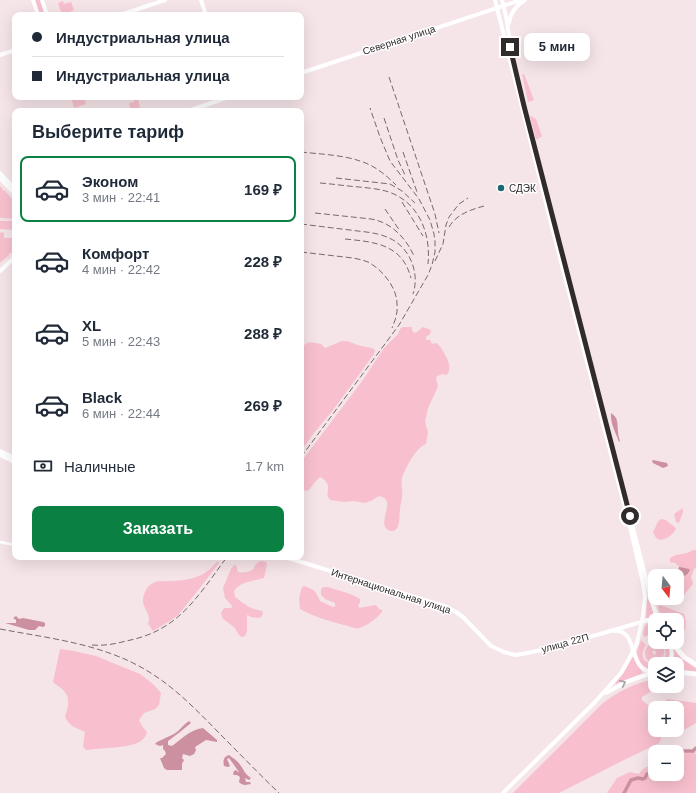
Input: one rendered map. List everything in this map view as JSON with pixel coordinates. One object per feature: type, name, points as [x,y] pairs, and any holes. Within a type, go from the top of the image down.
[{"type":"highway","points":[[677,649],[696,666]]},
{"type":"highway","points":[[684,673],[696,674]]},
{"type":"main road","points":[[33,0],[37,12]]},
{"type":"main road","points":[[42,0],[46,12]]},
{"type":"main road","points":[[129,12],[165,0]]},
{"type":"main road","points":[[201,0],[205,12]]},
{"type":"main road","points":[[495,0],[642,578],[645,597],[642,621],[634,651],[621,673],[595,702]]},
{"type":"main road","points":[[502,0],[512,57],[522,99],[654,613]]},
{"type":"main road","name":"Северная улица","points":[[304,72],[521,0]]},
{"type":"main road","points":[[508,29],[511,15],[520,3],[525,0]]},
{"type":"main road","points":[[0,55],[12,51]]},
{"type":"main road","points":[[197,108],[220,100]]},
{"type":"main road","points":[[0,173],[12,186]]},
{"type":"main road","points":[[0,178],[12,191]]},
{"type":"main road","points":[[0,271],[12,260]]},
{"type":"main road","points":[[0,451],[12,457]]},
{"type":"main road","points":[[0,456],[12,461]]},
{"type":"main road","name":"Интернациональная улица","points":[[295,560],[447,607],[463,617],[491,646],[508,654],[515,655],[531,652]]},
{"type":"main road","name":"улица 22П","points":[[531,652],[648,620]]},
{"type":"main road","name":"улица 22П","points":[[600,634],[615,631],[623,632],[629,639],[634,651]]},
{"type":"main road","points":[[634,651],[638,663],[648,672]]},
{"type":"main road","points":[[503,793],[604,694],[618,685],[648,674]]},
{"type":"street","points":[[0,542],[12,544]]},
{"type":"shaded area","points":[[34,0],[40,0],[44,12],[39,12]]},
{"type":"shaded area","points":[[63,1],[64,4],[71,2],[74,10],[69,12],[61,12],[58,3]]},
{"type":"shaded area","points":[[522,74],[524,74],[534,100],[528,102]]},
{"type":"shaded area","points":[[72,100],[85,100],[86,104],[74,108]]},
{"type":"shaded area","points":[[134,100],[138,100],[140,108],[130,108],[129,103],[134,102]]},
{"type":"shaded area","points":[[531,116],[536,119],[542,136],[538,139],[536,139]]},
{"type":"shaded area","points":[[0,186],[3,189],[2,190],[4,190],[12,199],[12,219],[0,217]]},
{"type":"shaded area","points":[[0,221],[12,221],[12,230],[0,229]]},
{"type":"shaded area","points":[[0,233],[4,233],[4,238],[12,238],[12,252],[9,253],[9,255],[0,263]]},
{"type":"shaded area","points":[[403,327],[412,327],[414,333],[423,327],[431,330],[430,334],[426,337],[426,340],[430,340],[432,344],[436,343],[440,346],[448,361],[449,369],[447,375],[443,374],[437,376],[436,379],[438,386],[428,408],[425,422],[428,432],[426,444],[418,449],[403,474],[402,500],[398,525],[396,530],[389,531],[385,527],[384,523],[387,503],[381,496],[364,503],[330,500],[328,497],[327,483],[320,477],[309,490],[305,491],[304,458],[363,380],[384,348],[398,334],[400,329]]},
{"type":"shaded area","points":[[342,341],[369,347],[375,351],[333,410],[304,447],[304,345],[310,342],[321,344],[325,348]]},
{"type":"shaded area","points":[[611,413],[617,421],[619,442],[612,424]]},
{"type":"shaded area","points":[[653,460],[667,463],[668,466],[663,468],[653,463]]},
{"type":"shaded area","points":[[683,508],[679,523],[676,522],[674,514]]},
{"type":"shaded area","points":[[661,519],[666,520],[676,529],[665,539],[660,540],[656,538],[653,532]]},
{"type":"shaded area","points":[[696,550],[696,568],[694,569],[691,577],[693,584],[684,595],[684,576],[687,575],[690,570],[679,568],[679,566],[675,563],[670,562],[670,558],[676,555]]},
{"type":"shaded area","points":[[218,561],[219,563],[179,614],[153,631],[148,624],[149,617],[143,603],[146,590],[149,586],[157,582],[188,579],[202,575]]},
{"type":"shaded area","points":[[261,561],[266,562],[267,564],[264,578],[243,583],[234,591],[235,597],[249,607],[262,611],[263,613],[259,618],[247,615],[247,631],[245,636],[242,637],[234,627],[223,619],[221,613],[224,608],[231,608],[232,606],[225,598],[223,588],[234,565],[236,565],[238,572],[245,572],[251,571],[257,563]]},
{"type":"shaded area","points":[[679,567],[690,570],[687,575],[684,576],[684,569],[678,569]]},
{"type":"shaded area","points":[[304,586],[314,591],[320,601],[333,607],[335,606],[335,603],[325,599],[321,595],[321,590],[323,587],[328,587],[357,597],[360,599],[360,603],[358,605],[359,608],[376,605],[382,610],[382,612],[372,622],[359,628],[353,628],[322,618],[300,609],[299,598],[302,587]]},
{"type":"shaded area","points":[[648,597],[648,605],[651,605],[653,613],[648,613],[648,618],[646,618]]},
{"type":"shaded area","points":[[660,605],[681,613],[660,613],[658,606]]},
{"type":"shaded area","points":[[684,614],[686,622],[684,630]]},
{"type":"shaded area","points":[[16,616],[19,619],[23,618],[43,622],[45,623],[45,626],[39,626],[35,630],[29,630],[5,623],[16,623],[16,620],[13,618]]},
{"type":"shaded area","points":[[648,623],[648,635],[645,637],[643,635]]},
{"type":"shaded area","points":[[641,640],[646,645],[643,652],[643,658],[648,662],[648,668],[642,665],[638,660],[637,651]]},
{"type":"shaded area","points":[[648,646],[648,649],[664,649],[664,654],[662,657],[648,657],[648,661],[645,650]],"holes":[[[654,650],[656,652],[654,655],[652,652]]]},
{"type":"shaded area","points":[[60,649],[96,656],[140,674],[153,684],[161,693],[159,705],[155,709],[144,713],[139,720],[147,732],[146,736],[142,740],[132,745],[120,747],[86,750],[83,747],[85,732],[69,723],[65,717],[68,698],[64,691],[53,682]]},
{"type":"shaded area","points":[[665,649],[669,649],[670,657],[665,657]]},
{"type":"shaded area","points":[[673,649],[684,657],[674,657]]},
{"type":"shaded area","points":[[634,657],[637,665],[643,673],[616,684],[615,683]]},
{"type":"shaded area","points":[[684,657],[696,667],[696,673],[684,671]]},
{"type":"shaded area","points":[[648,681],[649,693],[642,697],[642,700],[648,705],[648,737],[661,737],[659,743],[655,745],[648,745],[648,748],[559,793],[513,793],[602,704],[627,688]]},
{"type":"shaded area","points":[[667,699],[682,701],[665,701]]},
{"type":"shaded area","points":[[684,701],[696,703],[696,723],[684,730]]},
{"type":"shaded area","points":[[189,721],[191,723],[168,741],[168,745],[172,746],[190,733],[203,728],[217,740],[217,742],[206,740],[195,747],[196,750],[194,754],[190,756],[183,754],[182,758],[184,760],[182,770],[167,770],[164,768],[160,758],[166,754],[163,749],[163,745],[160,746],[155,744],[174,734]]},
{"type":"shaded area","points":[[684,752],[695,752],[696,793],[607,793],[617,778],[630,772],[639,774],[648,767],[648,781],[684,781]]},
{"type":"shaded area","points":[[229,755],[251,778],[249,780],[245,778],[246,782],[250,782],[251,784],[243,785],[239,782],[240,777],[233,774],[236,770],[239,772],[229,758],[227,759],[230,766],[224,766],[224,759]]},
{"type":"waterway","points":[[684,751],[693,751],[696,748]]},
{"type":"waterway","points":[[624,793],[631,780],[638,778],[643,779],[648,774]]},
{"type":"railway","points":[[389,77],[435,214],[439,233]]},
{"type":"railway","points":[[304,453],[399,325],[428,275],[435,252],[434,234],[430,220],[419,199],[390,161],[370,108]]},
{"type":"railway","points":[[384,118],[398,160],[405,175]]},
{"type":"railway","points":[[304,152],[339,156],[365,163],[380,171],[396,185]]},
{"type":"railway","points":[[403,152],[417,192]]},
{"type":"railway","points":[[336,178],[390,184],[402,191],[415,203]]},
{"type":"railway","points":[[320,183],[378,189],[400,197],[409,204],[421,221],[428,242],[428,264]]},
{"type":"railway","points":[[435,261],[443,244],[449,217],[459,204],[468,198]]},
{"type":"railway","points":[[402,202],[423,236]]},
{"type":"railway","points":[[449,227],[460,216],[484,206]]},
{"type":"railway","points":[[385,209],[400,231]]},
{"type":"railway","points":[[315,213],[371,219],[385,224],[391,227],[402,237],[411,249],[414,256]]},
{"type":"railway","points":[[304,224],[375,233],[396,242],[408,254],[412,262],[415,278],[413,294]]},
{"type":"railway","points":[[345,239],[367,242],[386,247],[401,258],[407,267],[411,278]]},
{"type":"railway","points":[[304,252],[359,259],[374,265],[388,280],[395,292],[397,314],[392,328]]},
{"type":"railway","points":[[92,645],[114,644],[144,636],[173,621],[196,599],[225,560]]},
{"type":"railway","points":[[0,629],[57,639],[99,649],[129,661],[144,669],[184,698],[279,793]]},
{"type":"place","name":"СДЭК","points":[[501,188]]},
{"type":"route","points":[[510,47],[630,516]]}]
